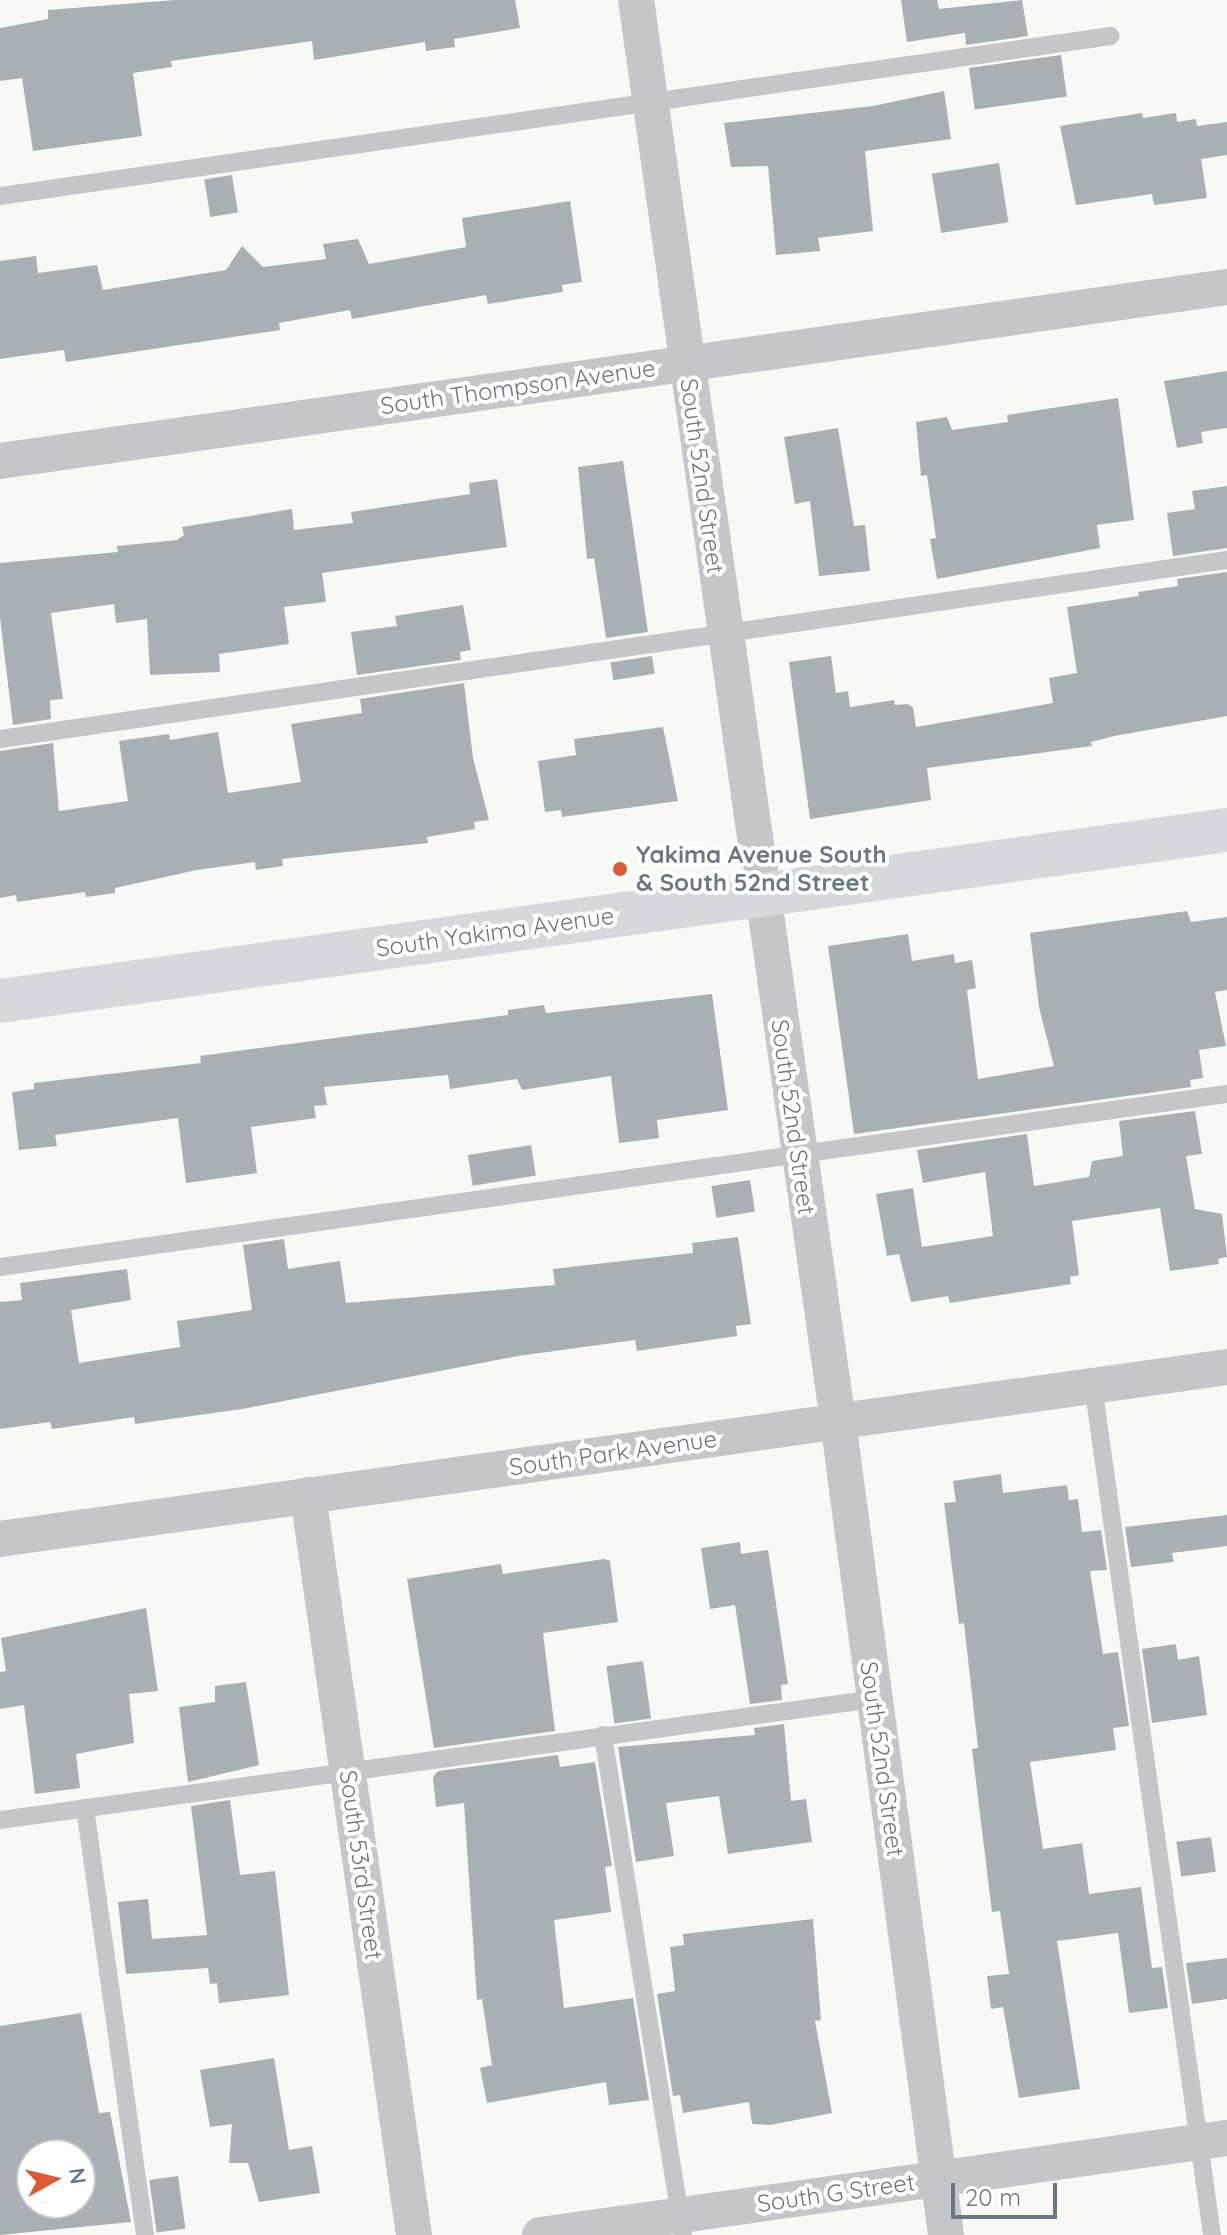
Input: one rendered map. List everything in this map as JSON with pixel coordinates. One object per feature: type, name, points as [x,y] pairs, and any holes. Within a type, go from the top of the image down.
[{"type":"main road","name":"South Yakima Avenue","points":[[0,1001],[1227,830]]},
{"type":"street","name":"South 52nd Street","points":[[636,0],[760,895],[838,1421],[946,2235]]},
{"type":"street","name":"South Thompson Avenue","points":[[0,461],[1227,287]]},
{"type":"street","name":"South Park Avenue","points":[[0,1539],[1227,1367]]},
{"type":"street","name":"South 53rd Street","points":[[308,1495],[414,2235]]},
{"type":"street","name":"South G Street","points":[[540,2235],[681,2225],[939,2178],[1213,2140]]},
{"type":"lane","points":[[0,196],[1111,36]]},
{"type":"lane","points":[[0,739],[724,636],[1227,560]]},
{"type":"lane","points":[[0,1267],[1227,1094]]},
{"type":"lane","points":[[1093,1385],[1213,2140],[1212,2235]]},
{"type":"lane","points":[[0,1820],[347,1769],[874,1699]]},
{"type":"lane","points":[[603,1735],[681,2225]]},
{"type":"lane","points":[[85,1808],[145,2235]]},
{"type":"building","points":[[176,0],[515,0],[520,28],[454,39],[455,47],[426,51],[425,42],[314,60],[312,41],[171,61],[172,67],[133,73],[142,136],[33,151],[22,78],[0,81],[0,28],[48,19],[48,10]]},
{"type":"building","points":[[901,0],[937,0],[939,9],[1022,0],[1028,36],[966,45],[965,33],[907,42]]},
{"type":"building","points":[[1061,55],[1067,97],[975,110],[969,68]]},
{"type":"building","points":[[944,91],[951,139],[865,151],[873,231],[818,238],[820,251],[776,255],[768,166],[731,167],[724,123],[873,106]]},
{"type":"building","points":[[1142,113],[1143,118],[1176,113],[1177,122],[1196,119],[1197,126],[1227,122],[1227,155],[1201,159],[1207,198],[1154,205],[1152,194],[1076,205],[1060,126]]},
{"type":"building","points":[[999,163],[1008,222],[941,233],[932,174]]},
{"type":"building","points":[[232,175],[238,213],[210,217],[204,179]]},
{"type":"building","points":[[570,201],[582,282],[562,285],[563,292],[488,304],[486,295],[352,319],[350,310],[279,323],[280,330],[66,362],[64,350],[0,359],[0,261],[36,256],[38,273],[97,265],[103,290],[226,270],[242,246],[263,267],[326,259],[323,244],[358,239],[369,264],[466,247],[462,218]]},
{"type":"building","points":[[1227,371],[1227,428],[1201,432],[1203,443],[1177,448],[1164,381]]},
{"type":"building","points":[[1118,398],[1134,520],[1097,525],[1100,548],[937,579],[930,539],[936,538],[927,475],[921,476],[916,422],[947,417],[952,430],[1008,422],[1007,415]]},
{"type":"building","points":[[838,428],[854,526],[865,525],[870,571],[819,576],[810,501],[795,504],[784,437]]},
{"type":"building","points":[[623,461],[648,632],[606,638],[594,558],[587,559],[578,467]]},
{"type":"building","points":[[497,479],[507,547],[322,573],[326,602],[284,607],[289,644],[219,654],[220,672],[150,675],[147,619],[116,623],[114,604],[51,613],[63,699],[50,700],[51,719],[13,725],[0,618],[0,563],[118,552],[117,546],[177,540],[184,535],[182,527],[292,509],[294,530],[353,523],[351,512],[470,494],[469,483]]},
{"type":"building","points":[[1227,486],[1227,548],[1173,556],[1167,513],[1195,509],[1192,491]]},
{"type":"building","points":[[1227,572],[1227,716],[1114,736],[1091,742],[1092,746],[927,768],[931,800],[810,819],[789,662],[831,656],[836,693],[848,691],[850,707],[894,700],[895,705],[913,707],[916,727],[1053,703],[1049,678],[1077,673],[1067,607],[1139,596],[1138,592],[1178,586],[1177,579]]},
{"type":"building","points":[[463,605],[471,650],[460,652],[461,660],[357,675],[351,632],[397,626],[395,616]]},
{"type":"building","points":[[652,656],[655,674],[613,680],[611,663]]},
{"type":"building","points":[[464,683],[473,758],[489,820],[474,822],[475,829],[427,837],[428,843],[282,859],[283,866],[256,870],[255,862],[197,870],[115,888],[115,893],[86,897],[85,892],[17,902],[16,895],[0,898],[0,751],[53,743],[59,811],[128,801],[119,741],[169,734],[170,740],[218,732],[228,793],[301,782],[291,724],[362,713],[360,699]]},
{"type":"building","points":[[663,727],[678,801],[562,817],[561,810],[545,812],[538,761],[576,755],[574,739]]},
{"type":"building","points":[[1187,911],[1191,922],[1227,917],[1227,990],[1215,992],[1226,1046],[1199,1050],[1203,1078],[1190,1080],[1191,1087],[854,1134],[828,946],[908,934],[912,961],[954,954],[955,963],[972,960],[976,988],[967,990],[978,1079],[1054,1066],[1039,1007],[1030,933]]},
{"type":"building","points":[[712,994],[728,1110],[657,1120],[659,1138],[619,1143],[611,1076],[522,1090],[517,1079],[450,1089],[448,1075],[324,1087],[327,1105],[314,1106],[316,1118],[251,1127],[257,1173],[186,1183],[178,1118],[55,1135],[57,1146],[19,1150],[12,1092],[34,1089],[34,1083],[201,1063],[200,1056],[508,1015],[508,1010],[544,1005],[546,1013]]},
{"type":"building","points":[[1195,1111],[1202,1154],[1186,1156],[1195,1209],[1222,1214],[1227,1257],[1218,1259],[1219,1264],[1170,1271],[1160,1208],[1072,1221],[1079,1275],[1070,1277],[1071,1284],[950,1303],[948,1296],[911,1302],[899,1254],[887,1256],[876,1194],[913,1188],[922,1247],[993,1236],[985,1172],[923,1183],[917,1150],[1027,1134],[1034,1186],[1089,1177],[1092,1161],[1123,1156],[1119,1121]]},
{"type":"building","points":[[531,1145],[536,1176],[473,1186],[468,1155]]},
{"type":"building","points":[[750,1180],[755,1212],[716,1218],[711,1186]]},
{"type":"building","points":[[738,1237],[751,1324],[736,1326],[737,1336],[637,1351],[635,1340],[518,1356],[242,1409],[135,1424],[134,1417],[52,1429],[50,1422],[0,1429],[0,1302],[22,1300],[20,1283],[127,1269],[131,1300],[71,1310],[79,1363],[180,1347],[177,1321],[252,1310],[243,1245],[284,1239],[288,1269],[340,1261],[346,1303],[555,1285],[553,1269],[693,1253],[692,1243]]},
{"type":"building","points":[[1001,1474],[1003,1493],[1067,1485],[1069,1500],[1078,1499],[1082,1532],[1101,1530],[1107,1570],[1090,1571],[1103,1654],[1118,1652],[1129,1726],[1113,1728],[1116,1750],[1030,1762],[1043,1849],[1082,1843],[1089,1894],[1141,1887],[1152,1968],[1162,1967],[1168,2008],[1129,2013],[1118,1933],[1057,1941],[1080,2089],[1019,2098],[1003,2007],[991,2009],[987,1976],[1009,1974],[1000,1911],[992,1912],[972,1749],[978,1748],[964,1623],[959,1624],[944,1503],[956,1502],[953,1481]]},
{"type":"building","points":[[1227,1515],[1227,1546],[1172,1553],[1174,1562],[1131,1567],[1125,1527]]},
{"type":"building","points":[[740,1542],[741,1554],[768,1550],[788,1684],[781,1685],[782,1700],[750,1704],[735,1605],[710,1609],[701,1548]]},
{"type":"building","points":[[604,1559],[610,1561],[618,1622],[543,1633],[555,1731],[434,1748],[407,1579],[501,1564],[503,1574]]},
{"type":"building","points":[[146,1608],[158,1691],[129,1694],[134,1743],[76,1754],[80,1788],[35,1794],[24,1705],[0,1709],[0,1672],[6,1671],[1,1638]]},
{"type":"building","points":[[1176,1644],[1178,1660],[1199,1656],[1207,1715],[1152,1723],[1142,1649]]},
{"type":"building","points":[[643,1661],[651,1718],[614,1724],[606,1666]]},
{"type":"building","points":[[246,1682],[259,1765],[188,1782],[179,1707],[215,1702],[215,1686]]},
{"type":"building","points":[[784,1724],[791,1801],[806,1799],[812,1842],[728,1854],[719,1796],[666,1803],[674,1856],[636,1862],[618,1747],[755,1735],[754,1728]]},
{"type":"building","points":[[558,1755],[560,1767],[595,1762],[612,1866],[605,1867],[611,1912],[554,1920],[564,2008],[633,1998],[649,2100],[609,2105],[606,2082],[487,2103],[480,2068],[492,2065],[482,1999],[477,2000],[464,1803],[436,1807],[433,1777],[438,1771]]},
{"type":"building","points":[[230,1800],[240,1875],[275,1871],[289,1995],[219,2003],[217,1983],[210,1984],[208,1968],[126,1974],[118,1902],[148,1899],[152,1939],[207,1935],[191,1806]]},
{"type":"building","points":[[1211,1837],[1216,1872],[1181,1877],[1176,1842]]},
{"type":"building","points":[[813,1919],[821,2020],[815,2021],[832,2113],[770,2125],[752,2124],[749,2102],[683,2113],[680,2095],[673,2096],[657,1994],[675,1991],[670,1947],[684,1945],[683,1934]]},
{"type":"building","points":[[1227,1958],[1227,1999],[1192,2004],[1186,1963]]},
{"type":"building","points":[[81,2013],[99,2113],[110,2112],[131,2222],[0,2235],[0,2026]]},
{"type":"building","points":[[274,2058],[289,2150],[312,2146],[320,2193],[259,2202],[248,2163],[229,2163],[232,2124],[210,2127],[200,2070]]},
{"type":"building","points":[[178,2176],[185,2228],[157,2233],[149,2180]]},
{"type":"place","name":"Yakima Avenue South & South 52nd Street","points":[[620,869]]}]
